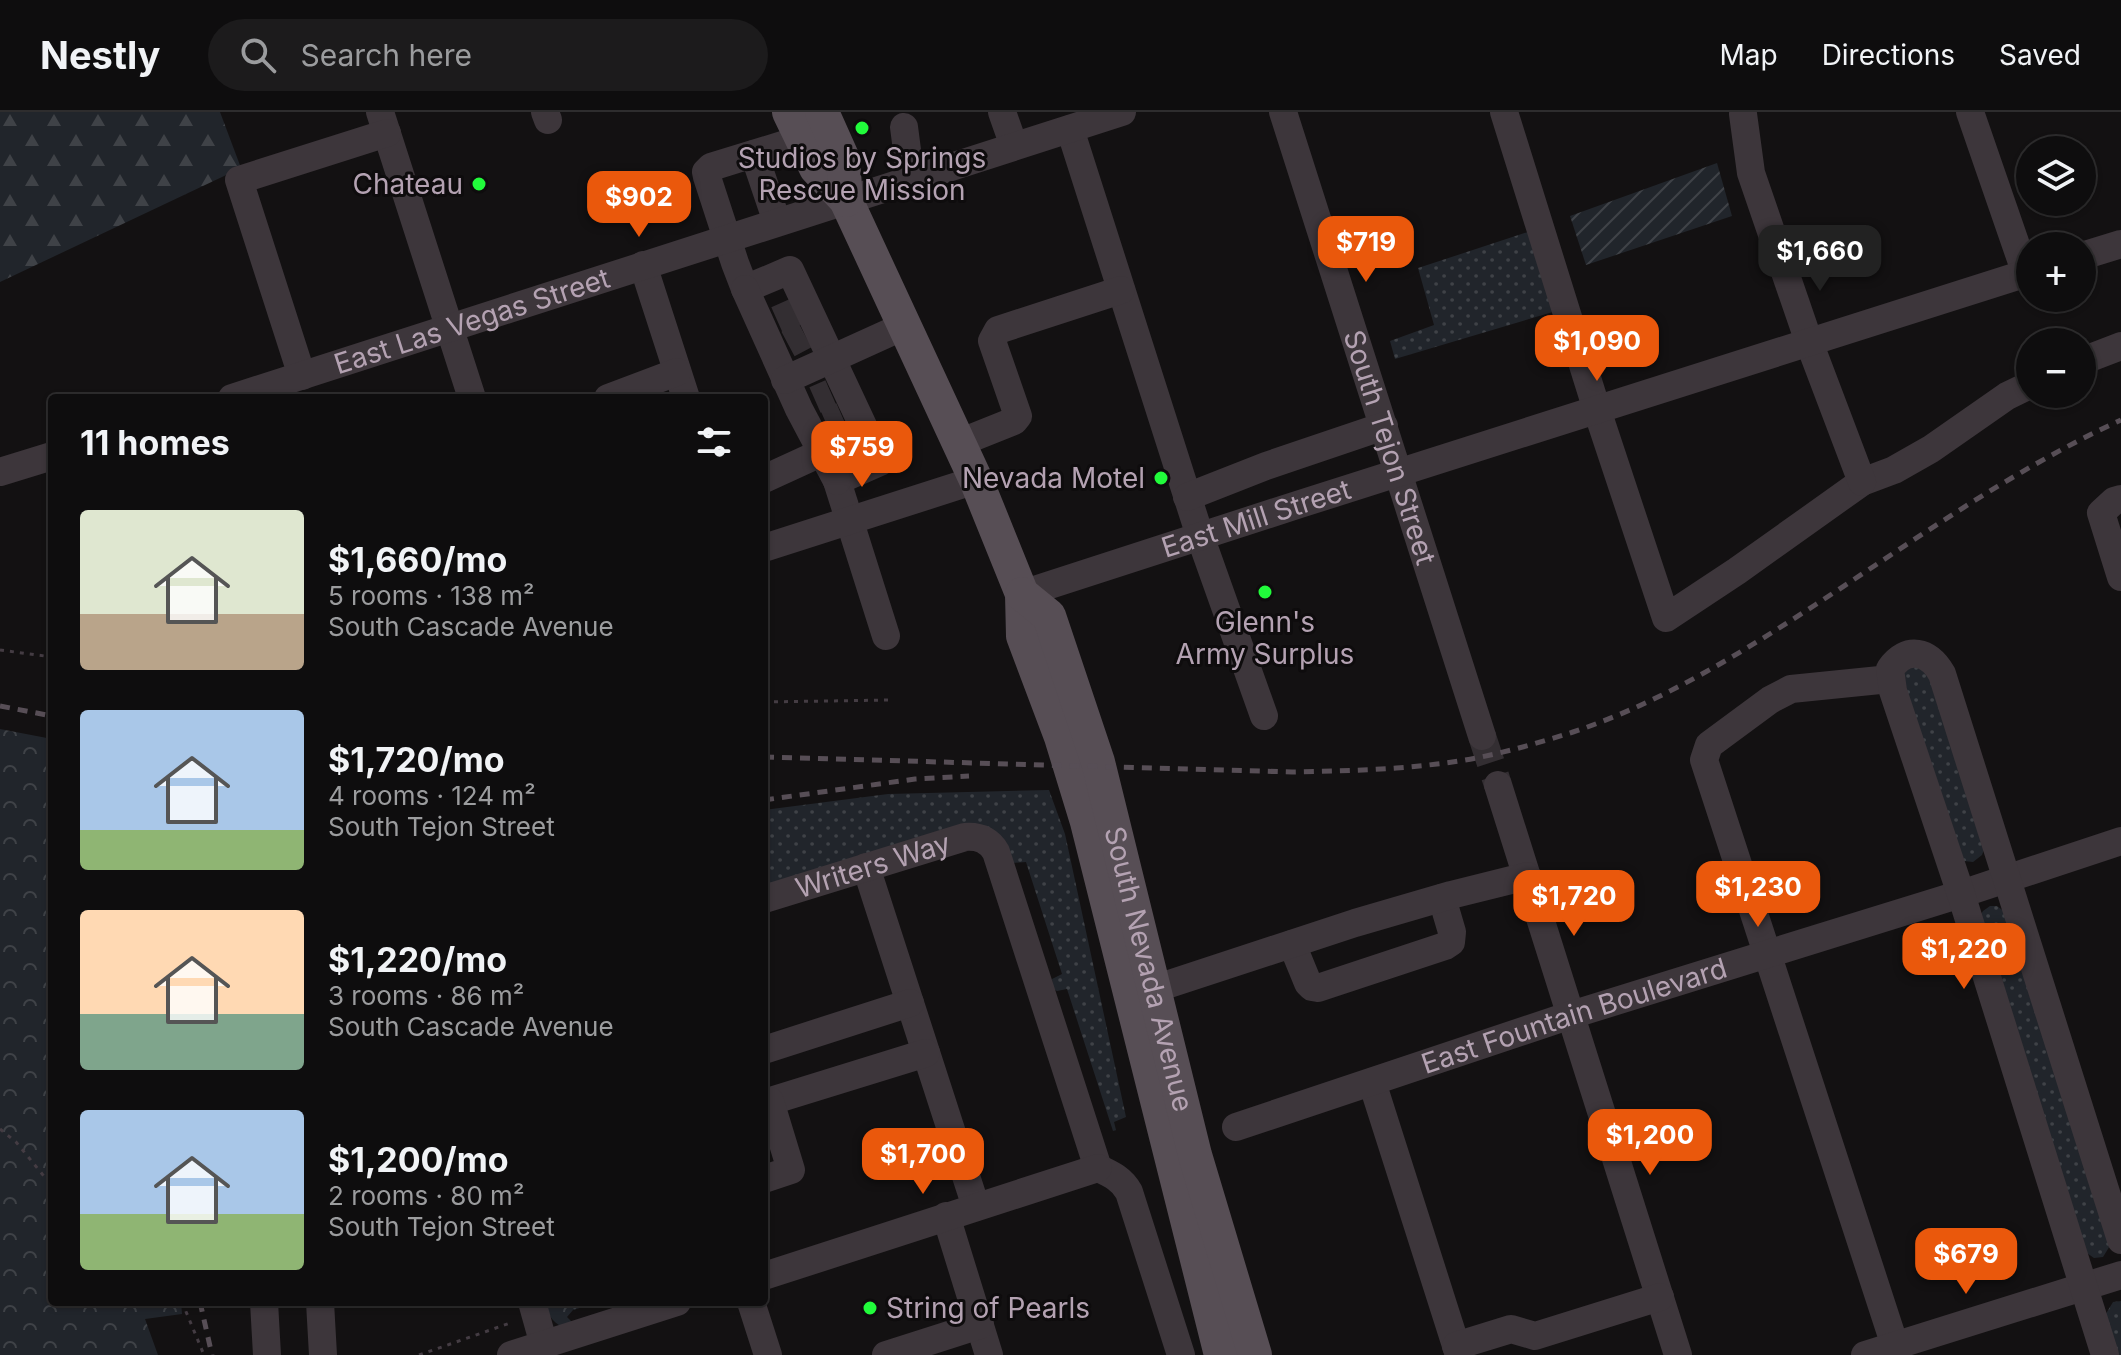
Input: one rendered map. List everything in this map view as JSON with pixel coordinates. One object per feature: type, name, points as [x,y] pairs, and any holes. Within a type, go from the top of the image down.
[{"type":"main road","name":"South Nevada Avenue","points":[[804,121],[816,168],[846,200],[976,480],[1022,594],[1023,636],[1061,737],[1087,822],[1221,1355]]},
{"type":"main road","name":"South Nevada Avenue","points":[[1022,594],[1049,616],[1098,762],[1195,1155],[1255,1355]]},
{"type":"street","points":[[982,112],[988,115],[999,112],[1014,146]]},
{"type":"street","name":"East Las Vegas Street","points":[[251,394],[911,181],[1014,146],[1061,124],[1122,112]]},
{"type":"street","name":"South Tejon Street","points":[[1283,112],[1482,736]]},
{"type":"street","points":[[1504,112],[1666,618],[1862,482],[1894,470],[1931,449],[2016,392]]},
{"type":"street","points":[[1970,112],[2016,240]]},
{"type":"street","points":[[1743,114],[1751,173],[1809,342],[1862,482]]},
{"type":"street","points":[[804,121],[754,154],[711,167],[706,172],[745,289],[832,360]]},
{"type":"street","points":[[302,376],[239,180],[383,123],[471,394]]},
{"type":"street","points":[[1061,124],[1121,290],[1200,536],[1264,716]]},
{"type":"street","points":[[904,127],[911,181]]},
{"type":"street","points":[[754,154],[777,222]]},
{"type":"street","points":[[2096,252],[2121,244]]},
{"type":"street","points":[[630,394],[681,385],[643,265]]},
{"type":"street","points":[[745,289],[790,270],[790,328],[785,380]]},
{"type":"street","name":"East Mill Street","points":[[1022,594],[2016,277]]},
{"type":"street","points":[[959,443],[1014,421],[1018,416],[992,341],[998,330],[1121,290]]},
{"type":"street","points":[[785,380],[904,326]]},
{"type":"street","points":[[2096,356],[2121,346]]},
{"type":"street","points":[[832,360],[837,481],[886,636]]},
{"type":"street","points":[[785,380],[880,462],[837,481]]},
{"type":"street","points":[[768,476],[833,420]]},
{"type":"street","points":[[1187,497],[1384,426]]},
{"type":"street","points":[[0,472],[48,457]]},
{"type":"street","points":[[1283,460],[1300,504]]},
{"type":"street","points":[[768,547],[976,480]]},
{"type":"street","points":[[2121,499],[2101,513],[2121,577]]},
{"type":"street","points":[[2105,1355],[1961,894],[1893,691],[1890,669],[1896,661],[1908,655],[1923,655],[1937,665],[1942,674],[2121,1240]]},
{"type":"street","points":[[1890,679],[1791,689],[1770,700],[1709,745],[1704,760],[1896,1350]]},
{"type":"street","points":[[1498,785],[1678,1355]]},
{"type":"street","name":"Writers Way","points":[[768,898],[965,837],[989,841],[996,852],[1098,1168]]},
{"type":"street","name":"East Fountain Boulevard","points":[[1236,1127],[1571,1015],[2121,841]]},
{"type":"street","points":[[866,867],[976,1207]]},
{"type":"street","points":[[1154,989],[1442,898],[1527,876]]},
{"type":"street","points":[[1292,944],[1308,983],[1318,988],[1451,942],[1452,932],[1442,898]]},
{"type":"street","points":[[768,1049],[910,1003]]},
{"type":"street","points":[[768,1102],[926,1053]]},
{"type":"street","points":[[1372,1082],[1457,1351],[1511,1329],[1535,1336],[1660,1297]]},
{"type":"street","points":[[768,1105],[791,1170],[768,1178]]},
{"type":"street","points":[[768,1275],[1098,1168],[1117,1177],[1129,1192],[1181,1355]]},
{"type":"street","points":[[946,1216],[989,1355]]},
{"type":"street","points":[[1865,1355],[1896,1350],[2121,1275]]},
{"type":"street","points":[[264,1306],[267,1355]]},
{"type":"street","points":[[320,1306],[323,1355]]},
{"type":"street","points":[[511,1355],[665,1306]]},
{"type":"street","points":[[752,1306],[768,1355]]},
{"type":"street","points":[[527,1310],[544,1345]]},
{"type":"street","points":[[886,1355],[916,1351],[980,1325]]},
{"type":"path","points":[[0,650],[48,656]]},
{"type":"path","points":[[768,702],[891,700]]},
{"type":"path","points":[[0,1129],[16,1142],[48,1181]]},
{"type":"path","points":[[184,1306],[204,1355]]},
{"type":"path","points":[[419,1355],[527,1310]]},
{"type":"green space","points":[[0,112],[220,112],[241,168],[0,282]]},
{"type":"green space","points":[[1717,163],[1732,216],[1586,265],[1570,216]]},
{"type":"green space","points":[[1537,229],[1563,309],[1395,359],[1390,341],[1434,325],[1418,268]]},
{"type":"green space","points":[[1918,665],[1929,671],[1985,847],[1982,855],[1973,862],[1964,861],[1901,682],[1904,671]]},
{"type":"green space","points":[[0,729],[48,738],[48,1306],[181,1306],[182,1314],[145,1319],[158,1355],[0,1355]]},
{"type":"green space","points":[[1049,790],[1065,834],[1126,1117],[1114,1122],[1116,1130],[1113,1131],[1067,989],[1053,989],[1052,979],[1062,974],[1026,862],[1013,863],[1003,840],[768,887],[768,809],[888,794]]},
{"type":"green space","points":[[1990,906],[1997,906],[2005,912],[2111,1244],[2103,1257],[2094,1258],[2084,1251],[1978,919]]},
{"type":"green space","points":[[2121,1301],[2121,1355],[2116,1355],[2104,1317],[2113,1302]]},
{"type":"green space","points":[[546,1306],[586,1306],[573,1310],[567,1317],[574,1324],[563,1327]]},
{"type":"tunnel","points":[[777,320],[795,312]]},
{"type":"tunnel","points":[[788,344],[805,335]]},
{"type":"tunnel","points":[[815,400],[831,393]]},
{"type":"tunnel","points":[[826,423],[842,416]]},
{"type":"tunnel","points":[[1482,736],[1498,785]]},
{"type":"railway","points":[[768,757],[1292,772],[1419,766],[1506,751],[1556,737],[1637,707],[1728,660],[2003,483],[2121,420]]},
{"type":"railway","points":[[0,706],[48,715]]},
{"type":"railway","points":[[768,799],[915,779],[969,776]]},
{"type":"railway","points":[[201,1306],[212,1355]]},
{"type":"place","name":"Studios by Springs Rescue Mission","points":[[862,128]]},
{"type":"place","name":"Chateau","points":[[479,184]]},
{"type":"place","name":"Nevada Motel","points":[[1161,478]]},
{"type":"place","name":"Glenn's Army Surplus","points":[[1265,592]]},
{"type":"place","name":"String of Pearls","points":[[870,1308]]}]
